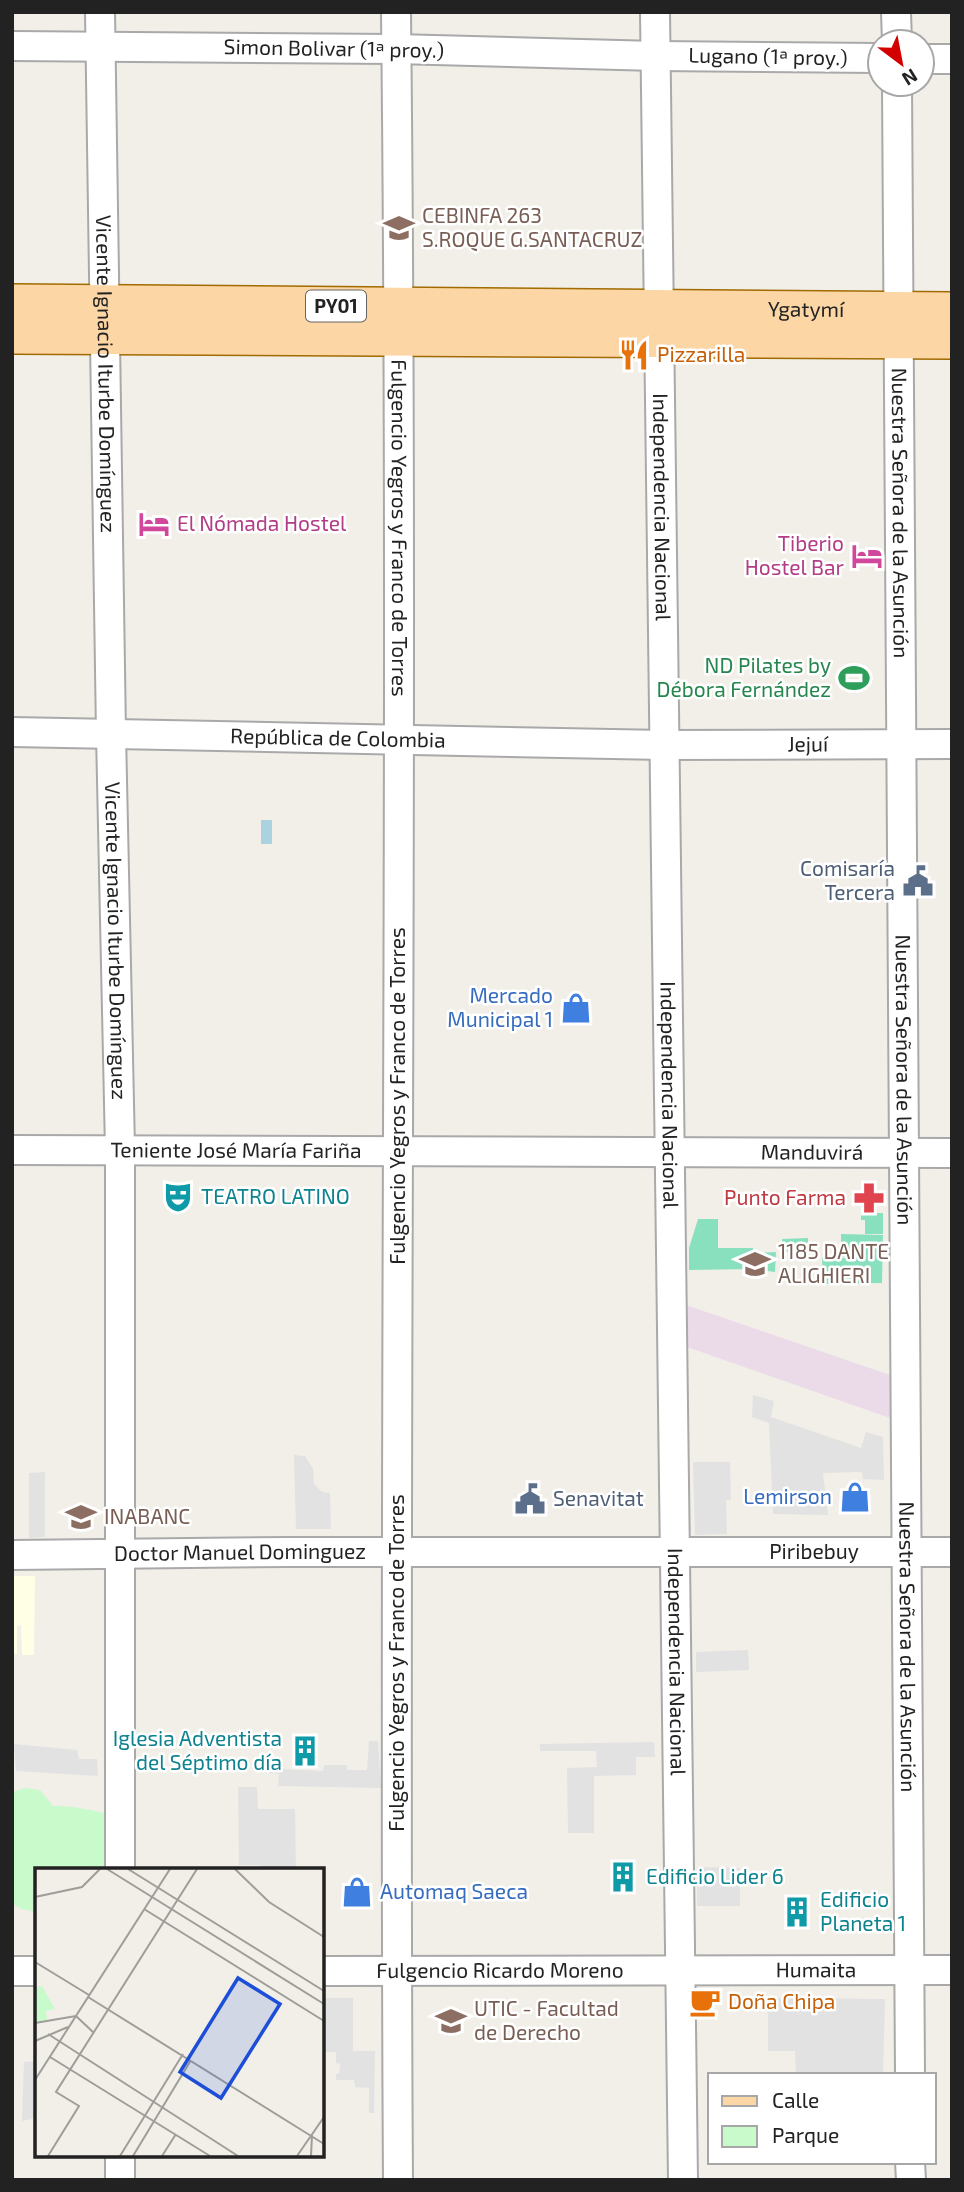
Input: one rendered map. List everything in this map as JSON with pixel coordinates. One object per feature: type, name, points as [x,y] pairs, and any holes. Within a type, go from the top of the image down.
[{"type":"main road","name":"PY01","points":[[12,303],[104,321]]},
{"type":"main road","name":"Ygatymí","points":[[898,325],[952,310]]},
{"type":"main road","name":"PY01","points":[[12,335],[104,321],[660,323]]},
{"type":"main road","name":"Ygatymí","points":[[660,323],[898,325],[952,340]]},
{"type":"street","name":"Vicente Ignacio Iturbe Domínguez","points":[[100,12],[120,1149],[120,1868]]},
{"type":"street","name":"Fulgencio Yegros y Franco de Torres","points":[[396,12],[399,322],[398,2180]]},
{"type":"street","name":"Independencia Nacional","points":[[655,12],[683,2180]]},
{"type":"street","name":"Simon Bolivar (1ª proy.)","points":[[12,46],[396,49],[656,56]]},
{"type":"street","name":"Lugano (1ª proy.)","points":[[656,56],[866,58]]},
{"type":"street","name":"Nuestra Señora de la Asunción","points":[[897,98],[910,2073]]},
{"type":"street","name":"República de Colombia","points":[[12,732],[664,745]]},
{"type":"street","name":"Jejuí","points":[[664,745],[952,744]]},
{"type":"street","name":"Teniente José María Fariña","points":[[12,1150],[670,1154]]},
{"type":"street","name":"Manduvirá","points":[[670,1154],[952,1153]]},
{"type":"street","name":"Doctor Manuel Dominguez","points":[[12,1555],[675,1552]]},
{"type":"street","name":"Piribebuy","points":[[675,1552],[952,1552]]},
{"type":"street","name":"Humaita","points":[[680,1971],[952,1970]]},
{"type":"street","points":[[12,1971],[35,1971]]},
{"type":"street","name":"Fulgencio Ricardo Moreno","points":[[324,1971],[680,1971]]},
{"type":"street","points":[[120,2157],[120,2180]]},
{"type":"shaded area","points":[[686,1305],[890,1375],[890,1418],[687,1347]]},
{"type":"shaded area","points":[[753,1395],[774,1401],[771,1417],[861,1448],[866,1432],[883,1437],[884,1480],[863,1479],[862,1472],[823,1473],[828,1515],[773,1514],[769,1423],[752,1417]]},
{"type":"shaded area","points":[[294,1455],[305,1456],[313,1469],[314,1484],[322,1492],[330,1493],[331,1529],[296,1529]]},
{"type":"shaded area","points":[[693,1462],[730,1462],[731,1500],[726,1500],[727,1534],[695,1535]]},
{"type":"shaded area","points":[[45,1472],[45,1537],[29,1538],[29,1473]]},
{"type":"shaded area","points":[[12,1576],[35,1576],[34,1655],[22,1655],[21,1625],[17,1626],[17,1654],[12,1654]]},
{"type":"shaded area","points":[[748,1650],[749,1670],[696,1672],[696,1652]]},
{"type":"shaded area","points":[[369,1741],[378,1741],[381,1788],[278,1786],[279,1774],[260,1772],[261,1768],[323,1771],[324,1765],[347,1765],[347,1770],[367,1770]]},
{"type":"shaded area","points":[[654,1742],[655,1757],[636,1757],[636,1775],[594,1776],[594,1833],[568,1833],[567,1768],[597,1767],[596,1751],[540,1751],[540,1744]]},
{"type":"shaded area","points":[[14,1744],[77,1750],[79,1759],[97,1759],[98,1776],[16,1771]]},
{"type":"shaded area","points":[[238,1787],[257,1787],[258,1809],[295,1809],[296,1868],[239,1865]]},
{"type":"shaded area","points":[[697,1867],[740,1868],[740,1906],[697,1906]]},
{"type":"shaded area","points":[[324,1998],[353,1998],[353,2051],[375,2051],[374,2113],[369,2113],[369,2088],[355,2087],[354,2080],[336,2080],[340,2064],[336,2063],[336,2052],[324,2052]]},
{"type":"shaded area","points":[[768,1998],[885,1999],[883,2073],[796,2073],[795,2051],[768,2051]]},
{"type":"shaded area","points":[[35,2061],[35,2118],[22,2121],[24,2062]]},
{"type":"green space","points":[[861,1213],[883,1213],[883,1234],[865,1234],[865,1220],[861,1220]]},
{"type":"green space","points":[[698,1219],[718,1219],[718,1248],[753,1248],[753,1262],[754,1253],[776,1252],[775,1272],[753,1269],[689,1270],[689,1248]]},
{"type":"green space","points":[[841,1234],[883,1235],[882,1283],[823,1284],[822,1258],[861,1258],[841,1257]]},
{"type":"green space","points":[[808,1238],[808,1251],[782,1252],[782,1239]]},
{"type":"green space","points":[[25,1788],[40,1790],[53,1806],[112,1814],[108,1868],[35,1868],[35,1912],[21,1909],[12,1903],[12,1792]]},
{"type":"water","points":[[261,820],[272,820],[272,844],[261,844]]},
{"type":"place","name":"CEBINFA 263 S.ROQUE G.SANTACRUZ","points":[[399,228]]},
{"type":"place","name":"Pizzarilla","points":[[634,355]]},
{"type":"place","name":"El Nómada Hostel","points":[[154,524]]},
{"type":"place","name":"Tiberio Hostel Bar","points":[[867,556]]},
{"type":"place","name":"ND Pilates by Débora Fernández","points":[[854,678]]},
{"type":"place","name":"Comisaría Tercera","points":[[918,881]]},
{"type":"place","name":"Mercado Municipal 1","points":[[576,1008]]},
{"type":"place","name":"TEATRO LATINO","points":[[178,1197]]},
{"type":"place","name":"Punto Farma","points":[[869,1198]]},
{"type":"place","name":"1185 DANTE ALIGHIERI","points":[[755,1264]]},
{"type":"place","name":"Lemirson","points":[[855,1497]]},
{"type":"place","name":"Senavitat","points":[[530,1499]]},
{"type":"place","name":"INABANC","points":[[81,1517]]},
{"type":"place","name":"Iglesia Adventista del Séptimo día","points":[[305,1751]]},
{"type":"place","name":"Edificio Lider 6","points":[[623,1877]]},
{"type":"place","name":"Automaq Saeca","points":[[357,1892]]},
{"type":"place","name":"Edificio Planeta 1","points":[[797,1912]]},
{"type":"place","name":"Doña Chipa","points":[[705,2002]]},
{"type":"place","name":"UTIC - Facultad de Derecho","points":[[451,2021]]}]
